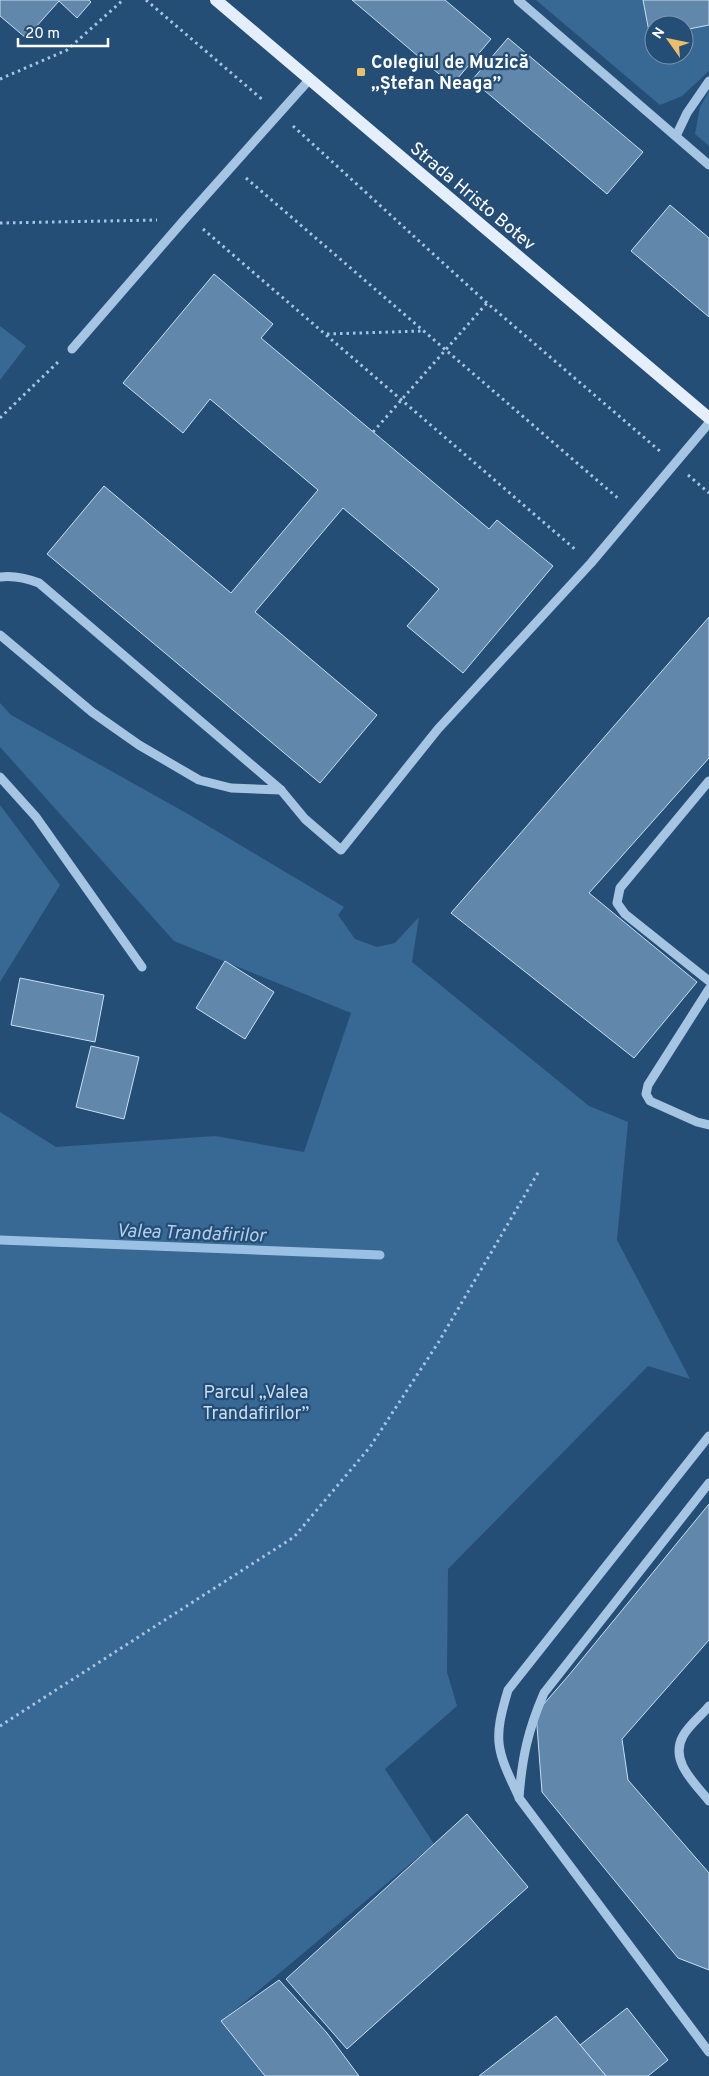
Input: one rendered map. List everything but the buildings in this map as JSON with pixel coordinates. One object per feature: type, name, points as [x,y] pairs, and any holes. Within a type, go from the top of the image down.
[{"type":"main road","name":"Strada Hristo Botev","points":[[216,0],[709,418]]},
{"type":"lane","points":[[518,0],[709,165]]},
{"type":"lane","points":[[72,350],[309,80]]},
{"type":"lane","points":[[676,136],[687,113],[709,82]]},
{"type":"lane","points":[[0,577],[19,577],[39,583],[281,790],[305,819],[341,850],[438,729],[591,563],[709,423]]},
{"type":"lane","points":[[0,635],[92,712],[139,745],[199,780],[231,788],[281,790]]},
{"type":"lane","points":[[0,777],[36,817],[142,967]]},
{"type":"lane","points":[[709,781],[620,888],[617,902],[625,914],[709,981]]},
{"type":"lane","points":[[709,989],[648,1085],[646,1094],[650,1100],[696,1122],[709,1125]]},
{"type":"lane","points":[[709,1436],[508,1690],[497,1734],[501,1760],[519,1798],[709,2052]]},
{"type":"lane","points":[[519,1798],[523,1752],[531,1725],[544,1693],[709,1483]]},
{"type":"lane","points":[[709,1706],[682,1736],[678,1751],[680,1762],[709,1801]]},
{"type":"path","points":[[0,79],[67,50],[123,0]]},
{"type":"path","points":[[146,0],[279,114],[487,303],[709,492]]},
{"type":"path","points":[[232,166],[634,512]]},
{"type":"path","points":[[0,223],[186,218],[326,334],[591,563]]},
{"type":"path","points":[[373,432],[487,303]]},
{"type":"path","points":[[326,334],[424,330]]},
{"type":"path","points":[[0,418],[72,350]]},
{"type":"path","points":[[0,1726],[294,1537],[370,1447],[438,1343],[539,1171]]},
{"type":"green space","points":[[536,0],[709,0],[709,71],[682,96],[660,105]]},
{"type":"green space","points":[[709,91],[709,146],[695,134],[700,107]]},
{"type":"green space","points":[[0,326],[26,346],[0,380]]},
{"type":"green space","name":"Parcul „Valea Trandafirilor”","points":[[0,703],[11,715],[188,814],[344,907],[338,915],[355,939],[377,947],[395,943],[419,917],[412,962],[589,1106],[628,1122],[617,1240],[690,1379],[648,1366],[448,1569],[447,1672],[457,1706],[385,1769],[434,1844],[222,2021],[265,2076],[0,2076],[0,1112],[56,1147],[215,1136],[304,1152],[351,1013],[174,941],[0,747]]},
{"type":"green space","points":[[0,805],[60,885],[0,982]]},
{"type":"waterway","name":"Valea Trandafirilor","points":[[0,1240],[380,1255]]},
{"type":"place","name":"Colegiul de Muzică „Ștefan Neaga”","points":[[361,72]]}]
